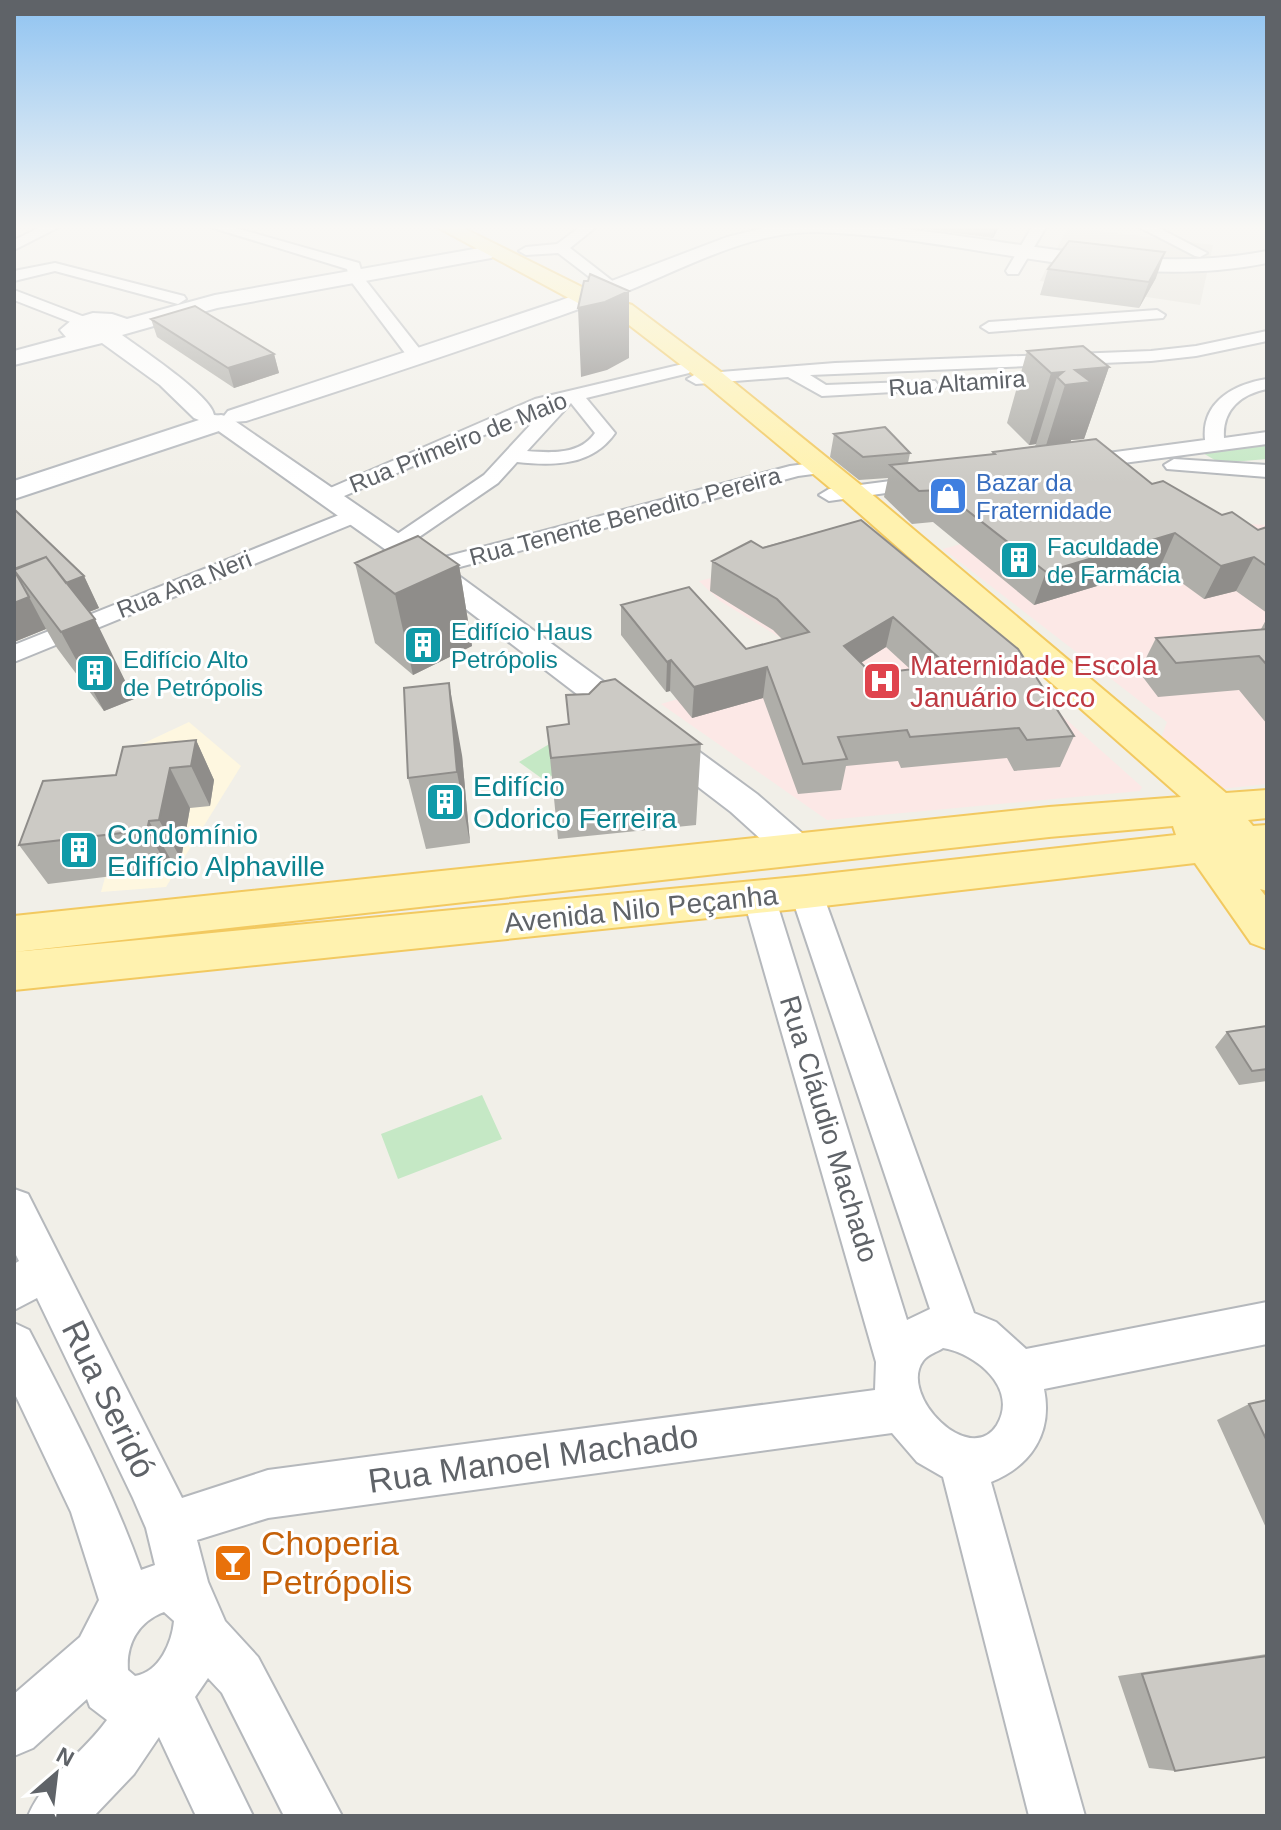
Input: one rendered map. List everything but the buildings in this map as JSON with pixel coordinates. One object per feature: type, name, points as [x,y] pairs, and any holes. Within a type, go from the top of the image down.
[{"type":"main road","points":[[14,358],[140,312]]},
{"type":"main road","points":[[14,343],[167,312]]},
{"type":"main road","points":[[14,490],[221,415],[411,351],[539,312]]},
{"type":"main road","points":[[622,312],[825,481],[1222,830],[1267,875]]},
{"type":"main road","points":[[95,328],[221,415]]},
{"type":"main road","points":[[14,475],[221,415]]},
{"type":"main road","name":"Avenida Nilo Peçanha","points":[[14,971],[806,892],[1222,830],[1267,804]]},
{"type":"main road","name":"Avenida Nilo Peçanha","points":[[14,934],[1049,822],[1222,830]]},
{"type":"main road","points":[[1222,830],[1267,931]]},
{"type":"main road","points":[[473,925],[544,914],[587,901],[597,888],[596,881],[584,873]]},
{"type":"street","points":[[57,312],[95,328]]},
{"type":"street","points":[[383,312],[411,351]]},
{"type":"street","points":[[989,327],[1157,315]]},
{"type":"street","name":"Rua Primeiro de Maio","points":[[328,496],[505,418],[570,395],[697,375],[995,360],[1151,356],[1196,351],[1267,336]]},
{"type":"street","name":"Rua Altamira","points":[[791,371],[822,391],[954,383]]},
{"type":"street","name":"Rua Altamira","points":[[985,381],[1178,371]]},
{"type":"street","points":[[1215,445],[1212,425],[1217,413],[1238,393],[1253,385],[1267,384]]},
{"type":"street","points":[[395,543],[491,479],[570,395],[605,433],[601,441],[563,457],[515,456]]},
{"type":"street","points":[[221,415],[277,461],[430,568],[744,803],[797,850]]},
{"type":"street","points":[[1062,464],[1107,461],[1267,438]]},
{"type":"street","points":[[1107,461],[1267,471]]},
{"type":"street","name":"Rua Tenente Benedito Pereira","points":[[430,568],[825,481],[942,480]]},
{"type":"street","name":"Rua Ana Neri","points":[[14,654],[354,515]]},
{"type":"street","name":"Rua Cláudio Machado","points":[[806,892],[957,1326]]},
{"type":"street","name":"Rua Cláudio Machado","points":[[759,897],[898,1361]]},
{"type":"street","name":"Rua Seridó","points":[[14,1208],[29,1278],[150,1481],[170,1527],[193,1613],[240,1675],[314,1816]]},
{"type":"street","points":[[1016,1373],[1267,1323]]},
{"type":"street","points":[[957,1326],[991,1342],[1016,1373],[1024,1401],[1022,1427],[1009,1448],[987,1460],[962,1460],[938,1451],[917,1433],[902,1409],[896,1384],[898,1361],[909,1342],[925,1330],[957,1326]]},
{"type":"street","name":"Rua Seridó","points":[[14,1345],[94,1509],[114,1557],[126,1606]]},
{"type":"street","name":"Rua Manoel Machado","points":[[170,1527],[268,1494],[902,1409]]},
{"type":"street","points":[[962,1460],[1057,1816]]},
{"type":"street","points":[[56,1816],[115,1755],[159,1696],[185,1671],[197,1644],[193,1613],[166,1587],[152,1589],[126,1606],[115,1619],[103,1651],[105,1679],[110,1690],[129,1702],[159,1696]]},
{"type":"street","points":[[14,1729],[103,1651]]},
{"type":"street","points":[[159,1696],[225,1816]]},
{"type":"shaded area","points":[[1126,517],[1267,525],[1267,784],[1221,789],[1161,738],[1167,722],[943,549],[1009,531]]},
{"type":"shaded area","name":"Maternidade Escola Januário Cicco","points":[[865,540],[1142,787],[1140,791],[827,820],[661,704],[803,662],[791,644],[720,601],[699,581]]},
{"type":"shaded area","points":[[189,722],[241,766],[166,887],[101,892],[142,744]]},
{"type":"green space","points":[[1267,445],[1267,459],[1220,463],[1201,452]]},
{"type":"green space","points":[[573,730],[599,750],[544,780],[519,762]]},
{"type":"green space","points":[[482,1095],[502,1139],[398,1179],[381,1134]]},
{"type":"place","name":"Bazar da Fraternidade","points":[[948,496]]},
{"type":"place","name":"Faculdade de Farmácia","points":[[1019,560]]},
{"type":"place","name":"Edifício Haus Petrópolis","points":[[423,645]]},
{"type":"place","name":"Edifício Alto de Petrópolis","points":[[95,673]]},
{"type":"place","name":"Maternidade Escola Januário Cicco","points":[[882,681]]},
{"type":"place","name":"Edifício Odorico Ferreira","points":[[445,802]]},
{"type":"place","name":"Condomínio Edifício Alphaville","points":[[79,850]]},
{"type":"place","name":"Choperia Petrópolis","points":[[233,1563]]}]
